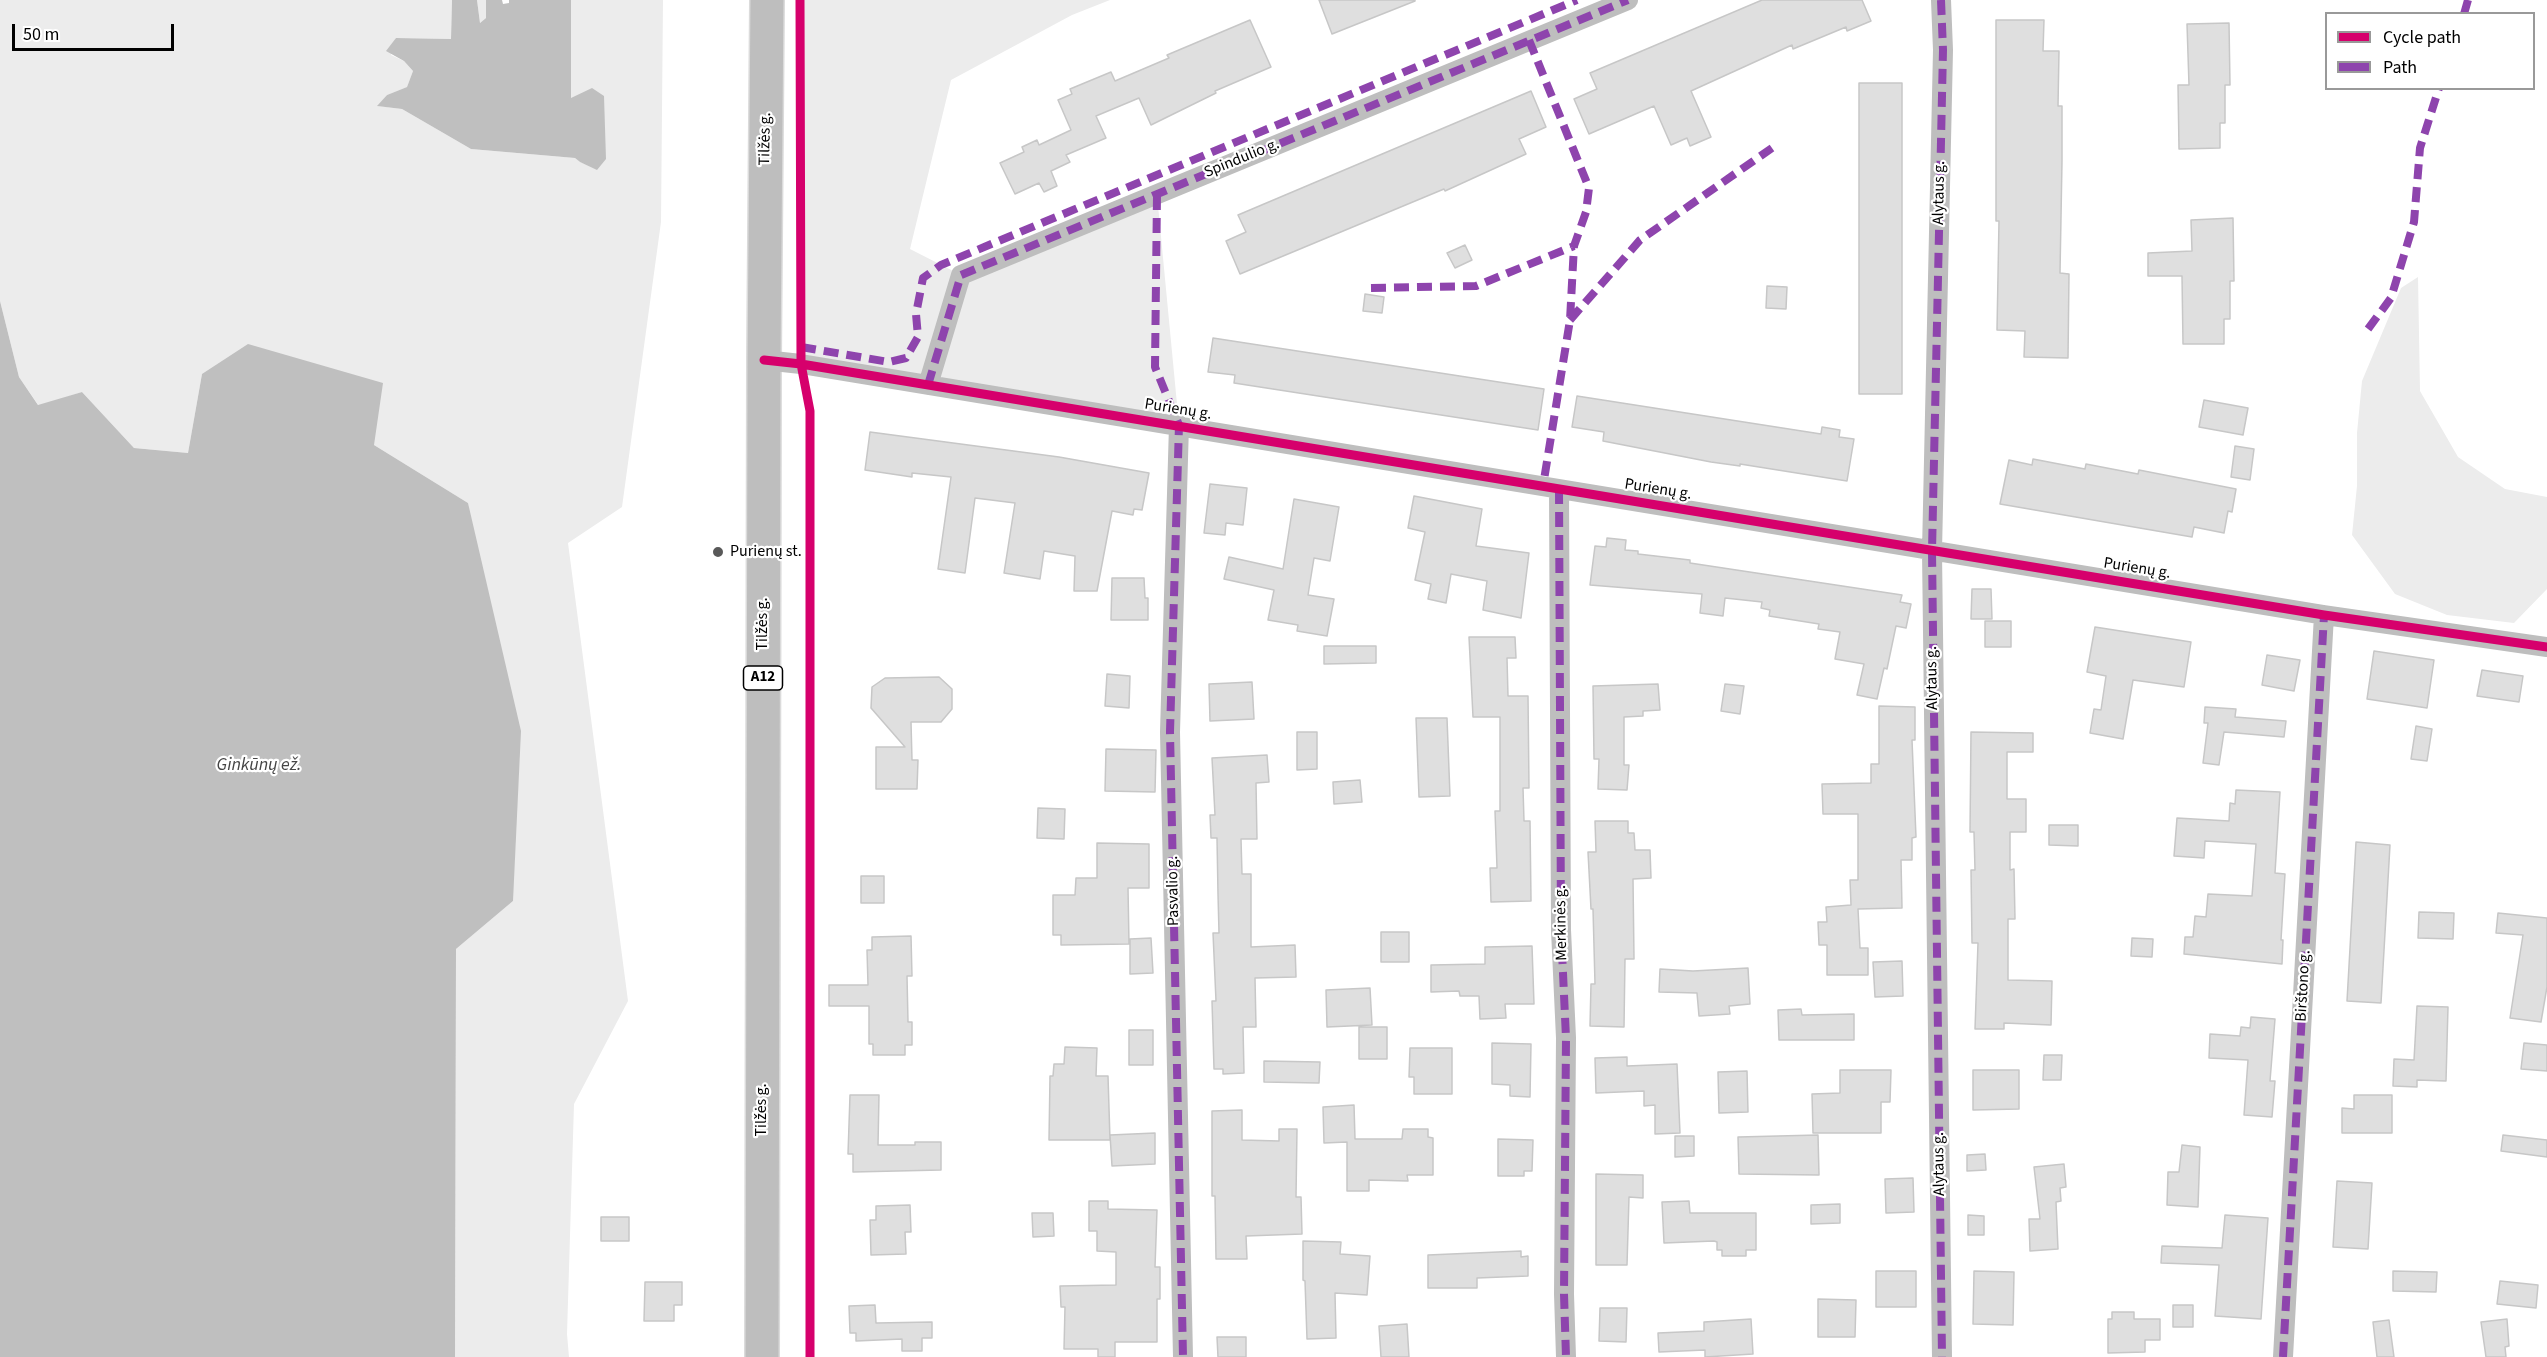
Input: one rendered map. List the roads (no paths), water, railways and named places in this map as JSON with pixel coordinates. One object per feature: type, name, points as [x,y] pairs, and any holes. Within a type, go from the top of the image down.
[{"type":"highway","name":"Tilžės g.","points":[[762,1357],[767,0]]},
{"type":"street","name":"Spindulio g.","points":[[928,385],[961,275],[1628,0]]},
{"type":"street","name":"Alytaus g.","points":[[1941,0],[1943,50],[1932,550],[1942,1357]]},
{"type":"street","name":"Purienų g.","points":[[764,360],[1179,425],[2324,615],[2547,647]]},
{"type":"street","name":"Pasvalio g.","points":[[1179,425],[1170,732],[1183,1357]]},
{"type":"street","name":"Merkinės g.","points":[[1559,489],[1561,930],[1566,1038],[1564,1294],[1566,1357]]},
{"type":"street","name":"Birštono g.","points":[[2283,1357],[2324,615]]},
{"type":"water","points":[[452,0],[477,0],[480,23],[486,18],[486,0],[502,0],[503,4],[509,3],[509,0],[571,0],[571,98],[592,88],[604,96],[606,159],[597,170],[575,158],[471,149],[402,109],[377,106],[387,95],[407,87],[413,71],[404,61],[386,51],[396,38],[451,39]]},
{"type":"water","name":"Ginkūnų ež.","points":[[0,301],[19,377],[38,405],[82,392],[134,448],[188,453],[202,374],[248,344],[383,383],[374,445],[468,503],[521,731],[513,901],[456,949],[455,1357],[0,1357]]},
{"type":"place","name":"Purienų st.","points":[[718,552]]}]
